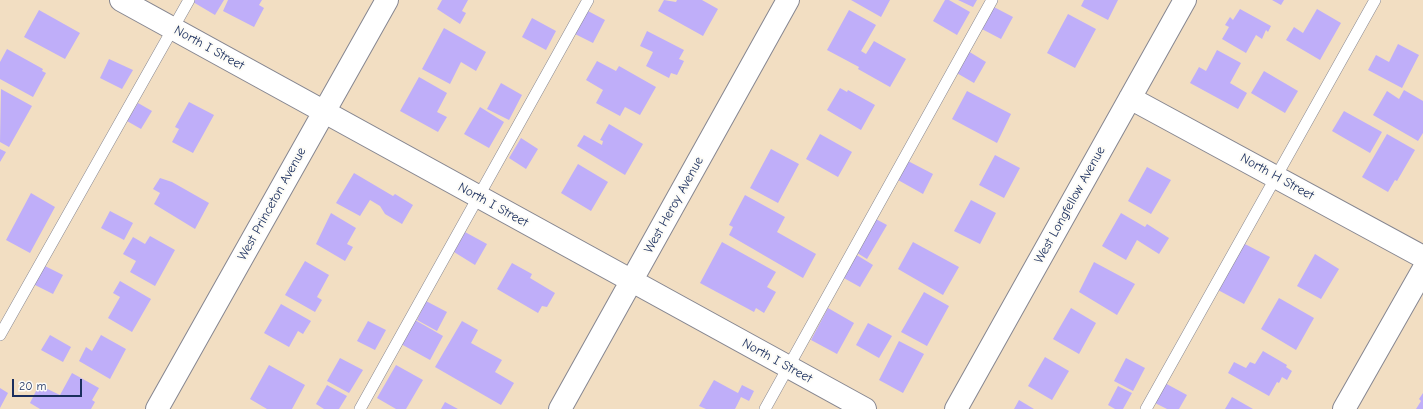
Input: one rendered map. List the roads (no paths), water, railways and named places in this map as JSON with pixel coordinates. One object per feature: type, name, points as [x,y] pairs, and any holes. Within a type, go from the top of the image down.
[{"type":"street","name":"North I Street","points":[[121,0],[865,409]]},
{"type":"street","name":"West Princeton Avenue","points":[[157,409],[387,0]]},
{"type":"street","name":"West Heroy Avenue","points":[[560,409],[788,0]]},
{"type":"street","name":"West Longfellow Avenue","points":[[956,409],[1185,0]]},
{"type":"street","name":"North H Street","points":[[1130,98],[1423,257]]},
{"type":"street","points":[[1344,409],[1423,270]]},
{"type":"lane","points":[[0,335],[189,0]]},
{"type":"lane","points":[[360,409],[588,0]]},
{"type":"lane","points":[[765,409],[992,0]]},
{"type":"lane","points":[[1146,409],[1375,0]]}]
